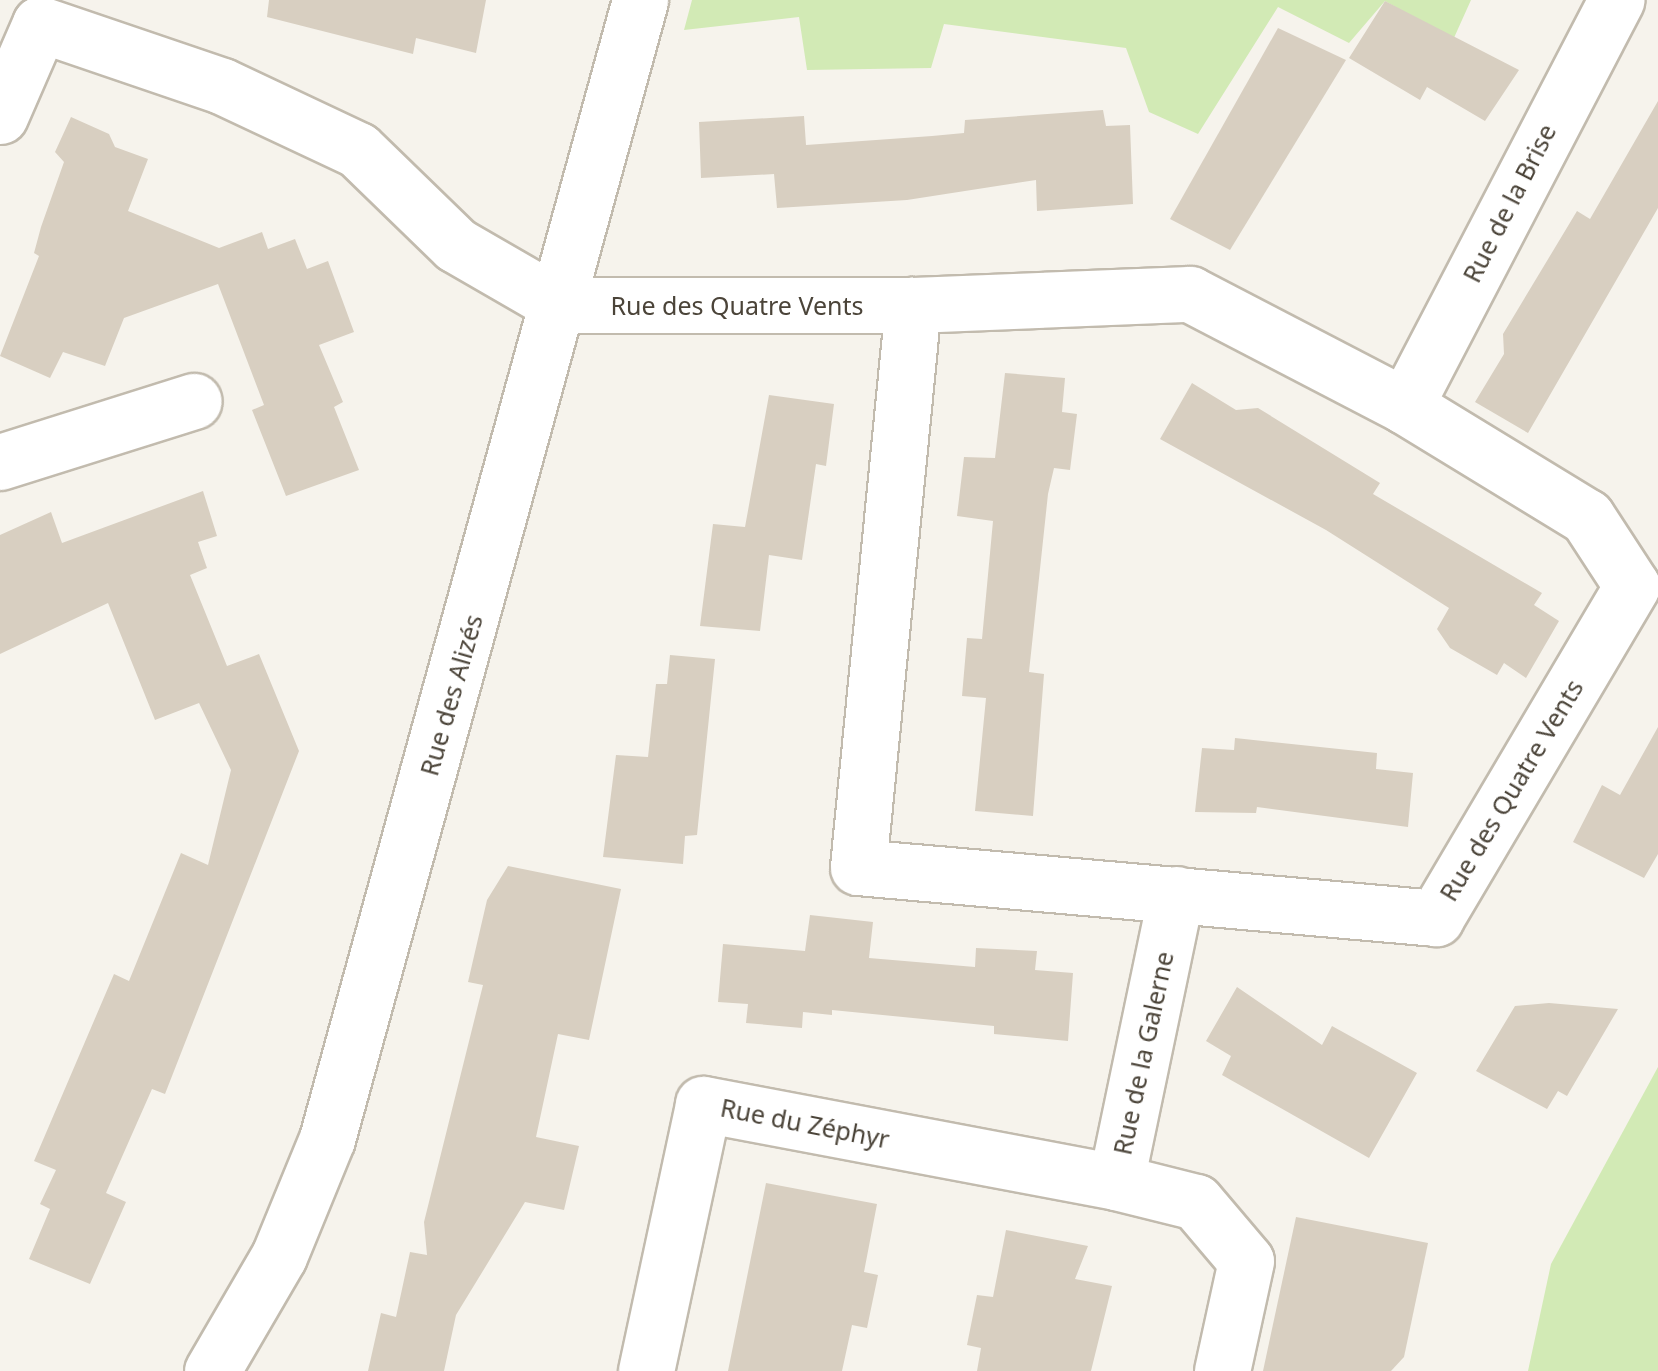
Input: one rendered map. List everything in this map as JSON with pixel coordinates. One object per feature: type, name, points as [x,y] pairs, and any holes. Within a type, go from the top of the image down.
[{"type":"street","name":"Rue des Alizés","points":[[212,1371],[279,1256],[327,1139],[560,305],[640,0]]},
{"type":"street","name":"Rue de la Brise","points":[[1405,406],[1616,0]]},
{"type":"street","points":[[0,116],[40,12],[222,86],[358,150],[456,245],[560,305]]},
{"type":"street","name":"Rue des Quatre Vents","points":[[560,305],[913,305],[1190,294],[1405,406],[1587,517],[1632,586],[1436,918],[858,867],[913,305]]},
{"type":"street","points":[[0,462],[194,401]]},
{"type":"street","name":"Rue de la Galerne","points":[[1176,894],[1116,1182],[1196,1202],[1246,1261],[1222,1371]]},
{"type":"street","name":"Rue du Zéphyr","points":[[646,1371],[703,1104],[1116,1182]]},
{"type":"green space","points":[[692,0],[1471,0],[1453,40],[1385,1],[1349,43],[1278,7],[1198,134],[1149,112],[1126,48],[944,24],[931,68],[807,70],[799,17],[684,30]]},
{"type":"green space","points":[[1658,1067],[1658,1371],[1528,1371],[1551,1264]]},
{"type":"building","points":[[269,0],[486,0],[476,53],[416,38],[413,54],[267,17]]},
{"type":"building","points":[[1385,1],[1519,70],[1485,121],[1427,87],[1420,100],[1349,58]]},
{"type":"building","points":[[1278,28],[1346,60],[1230,250],[1170,219]]},
{"type":"building","points":[[1658,101],[1658,208],[1528,433],[1475,402],[1504,354],[1503,334],[1577,211],[1590,219]]},
{"type":"building","points":[[1103,110],[1106,126],[1130,125],[1133,204],[1037,211],[1036,180],[907,200],[777,208],[774,174],[701,178],[699,122],[804,116],[806,145],[964,133],[965,120]]},
{"type":"building","points":[[71,117],[109,134],[115,147],[148,159],[128,211],[219,248],[262,232],[268,249],[295,239],[307,269],[328,261],[354,332],[319,345],[343,402],[334,407],[359,470],[286,496],[252,410],[264,405],[218,284],[124,318],[105,366],[63,352],[50,378],[0,356],[39,256],[34,253],[64,162],[55,152]]},
{"type":"building","points":[[1005,373],[1065,378],[1062,412],[1077,414],[1070,470],[1054,468],[1048,494],[1029,672],[1044,674],[1033,816],[975,811],[986,698],[962,696],[967,638],[982,639],[993,521],[957,516],[964,457],[995,458]]},
{"type":"building","points":[[1192,383],[1236,410],[1258,408],[1380,483],[1373,494],[1542,593],[1534,605],[1559,621],[1526,678],[1504,663],[1497,675],[1450,648],[1437,629],[1449,608],[1326,530],[1160,439]]},
{"type":"building","points":[[769,395],[834,404],[826,466],[816,464],[802,560],[769,555],[760,631],[700,626],[713,524],[745,527]]},
{"type":"building","points":[[203,491],[217,536],[198,542],[207,568],[190,575],[227,666],[259,654],[299,751],[165,1094],[152,1089],[106,1193],[126,1202],[90,1284],[29,1259],[50,1209],[40,1204],[56,1170],[34,1161],[114,974],[129,981],[181,853],[208,865],[231,770],[199,703],[155,720],[108,603],[0,654],[0,535],[51,512],[62,543]]},
{"type":"building","points":[[670,655],[715,659],[697,835],[685,836],[683,864],[603,857],[616,755],[648,757],[656,684],[667,684]]},
{"type":"building","points":[[1658,727],[1658,854],[1644,878],[1573,842],[1602,785],[1620,795]]},
{"type":"building","points":[[1235,738],[1377,753],[1376,769],[1413,773],[1408,827],[1257,807],[1256,813],[1195,812],[1202,748],[1234,750]]},
{"type":"building","points":[[508,866],[621,889],[589,1040],[558,1034],[536,1137],[579,1146],[564,1210],[525,1202],[456,1315],[444,1371],[368,1371],[381,1313],[396,1317],[410,1252],[427,1255],[424,1222],[483,985],[468,982],[487,900]]},
{"type":"building","points":[[810,915],[873,922],[869,958],[975,967],[976,948],[1037,951],[1035,970],[1073,973],[1068,1041],[994,1034],[994,1026],[832,1010],[832,1015],[803,1012],[802,1028],[746,1023],[748,1004],[718,1002],[723,944],[805,951]]},
{"type":"building","points":[[1237,987],[1322,1045],[1332,1026],[1417,1073],[1369,1158],[1222,1075],[1231,1056],[1206,1041]]},
{"type":"building","points":[[1549,1003],[1618,1009],[1567,1096],[1558,1091],[1547,1109],[1476,1071],[1515,1006]]},
{"type":"building","points":[[766,1183],[877,1204],[864,1272],[878,1275],[867,1328],[852,1325],[842,1371],[728,1371]]},
{"type":"building","points":[[1296,1217],[1428,1243],[1404,1357],[1391,1371],[1263,1371]]},
{"type":"building","points":[[1006,1230],[1088,1246],[1075,1279],[1112,1286],[1091,1371],[977,1371],[981,1348],[967,1345],[977,1295],[993,1297]]}]
